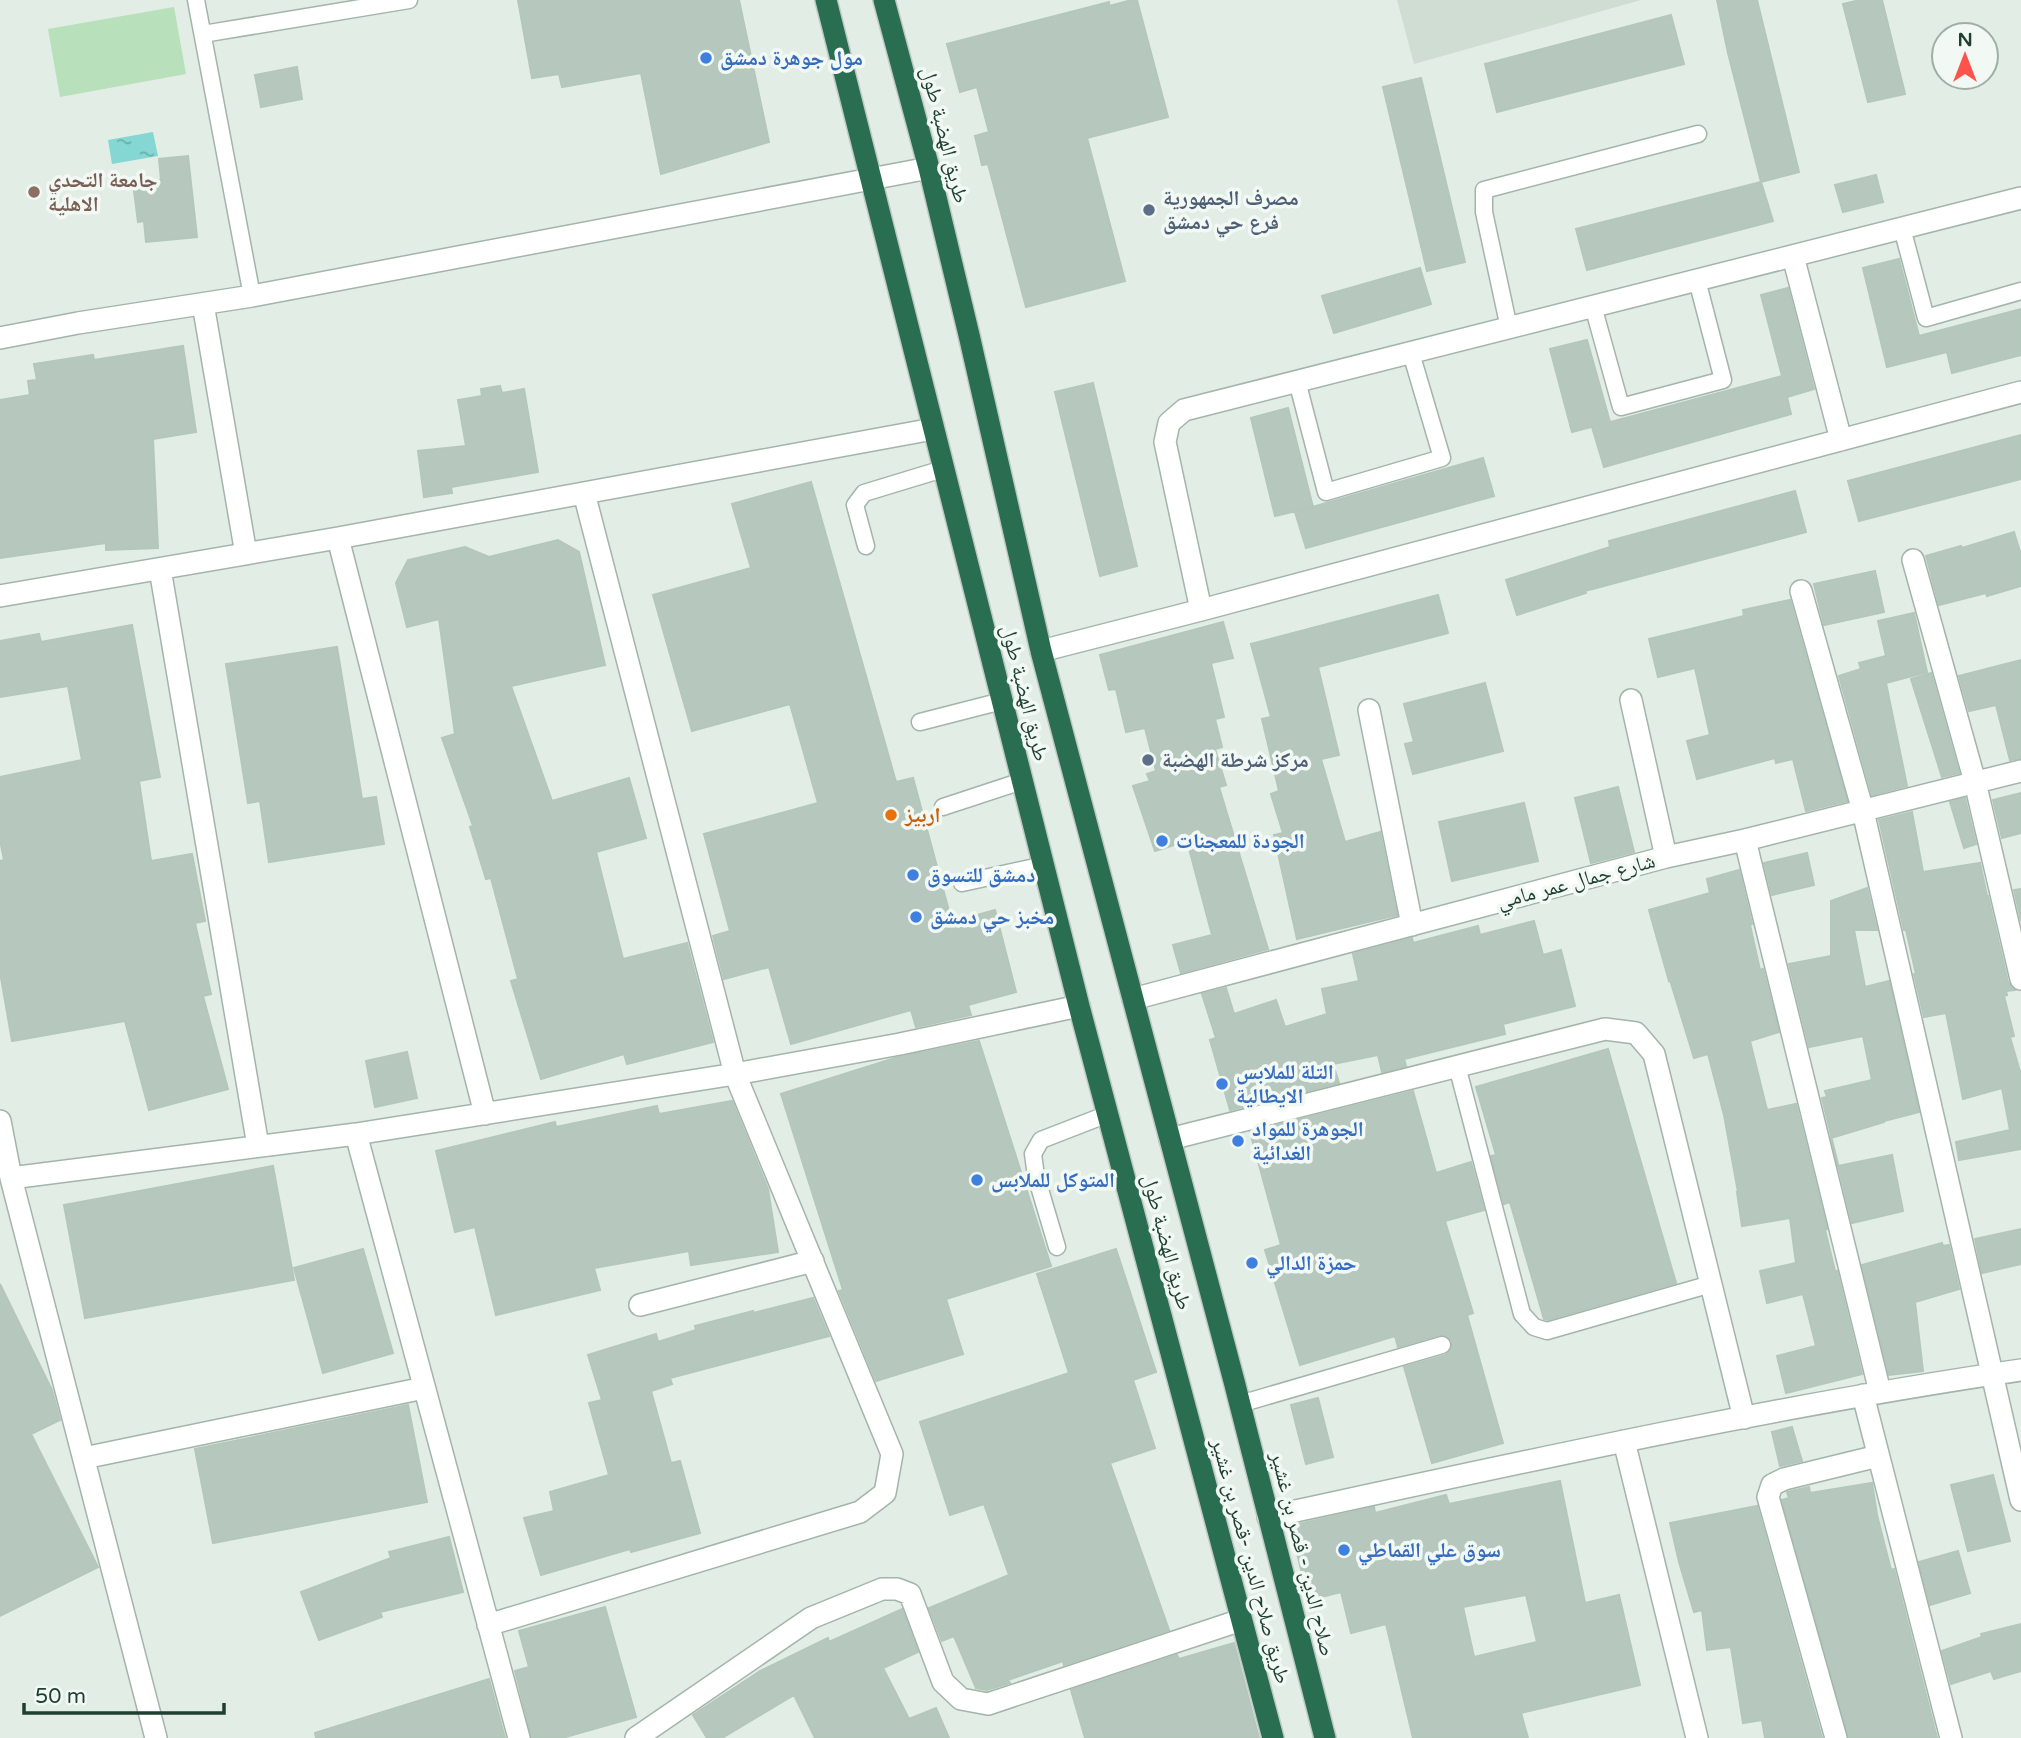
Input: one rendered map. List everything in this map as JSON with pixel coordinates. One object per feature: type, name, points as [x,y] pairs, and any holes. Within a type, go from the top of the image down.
[{"type":"highway","name":"طريق الهضبة طول","points":[[826,0],[1079,1006],[1182,1397]]},
{"type":"highway","name":"طريق الهضبة طول","points":[[884,0],[929,168],[1041,651],[1234,1381]]},
{"type":"highway","name":"صلاح الدين - قصر بن غشير","points":[[1234,1381],[1325,1738]]},
{"type":"highway","name":"طريق صلاح الدين -قصر بن غشير","points":[[1182,1397],[1273,1738]]},
{"type":"street","points":[[0,338],[252,296],[929,168]]},
{"type":"street","points":[[1201,610],[1165,442],[1169,423],[1184,410],[2021,198]]},
{"type":"street","points":[[1793,256],[1841,440]]},
{"type":"street","points":[[203,304],[246,554]]},
{"type":"street","points":[[1041,651],[2021,392]]},
{"type":"street","points":[[0,596],[338,538],[933,429]]},
{"type":"street","points":[[488,1625],[860,1512],[885,1493],[892,1454],[735,1074],[584,493]]},
{"type":"street","points":[[338,538],[485,1114]]},
{"type":"street","points":[[1913,560],[1975,782],[2021,979]]},
{"type":"street","points":[[160,569],[258,1146]]},
{"type":"street","points":[[1801,591],[1864,811],[2021,1500]]},
{"type":"street","points":[[1631,700],[1666,857]]},
{"type":"street","points":[[1369,710],[1412,925]]},
{"type":"street","name":"شارع جمال عمر مامي","points":[[1133,999],[1666,857],[2021,771]]},
{"type":"street","points":[[1745,840],[1871,1393],[1878,1456],[1951,1738]]},
{"type":"street","points":[[11,1178],[356,1134],[735,1074],[900,1044],[1079,1006]]},
{"type":"street","points":[[1170,1139],[1605,1029],[1636,1033],[1654,1054],[1744,1418]]},
{"type":"street","points":[[0,1121],[11,1178],[156,1738]]},
{"type":"street","points":[[356,1134],[519,1738]]},
{"type":"street","points":[[640,1305],[813,1261]]},
{"type":"street","points":[[1268,1517],[1624,1441],[1871,1393],[2021,1370]]},
{"type":"street","points":[[84,1458],[424,1388]]},
{"type":"street","points":[[1624,1441],[1697,1738]]},
{"type":"street","points":[[1836,1738],[1768,1497],[1772,1486],[1784,1479],[1878,1456]]},
{"type":"street","points":[[636,1738],[811,1618],[882,1589],[897,1589],[910,1594],[943,1682],[961,1699],[988,1704],[1241,1620]]},
{"type":"lane","points":[[196,0],[252,296]]},
{"type":"lane","points":[[203,34],[409,0]]},
{"type":"lane","points":[[1509,328],[1484,212],[1484,190],[1698,134]]},
{"type":"lane","points":[[1902,228],[1926,318],[2021,291]]},
{"type":"lane","points":[[1593,306],[1621,407],[1723,380],[1697,280]]},
{"type":"lane","points":[[1297,381],[1326,492],[1442,458],[1411,353]]},
{"type":"lane","points":[[866,546],[855,505],[864,493],[943,469]]},
{"type":"lane","points":[[919,722],[1002,701]]},
{"type":"lane","points":[[943,807],[1022,781]]},
{"type":"lane","points":[[962,883],[1044,865]]},
{"type":"lane","points":[[1457,1066],[1522,1314],[1534,1327],[1547,1331],[1711,1284]]},
{"type":"lane","points":[[1057,1247],[1036,1177],[1033,1154],[1041,1140],[1108,1115]]},
{"type":"lane","points":[[1240,1405],[1442,1345]]},
{"type":"shaded area","points":[[1397,0],[1641,0],[1414,64]]},
{"type":"green space","points":[[174,7],[186,74],[60,97],[48,29]]},
{"type":"water","points":[[153,132],[158,156],[112,164],[108,140]]},
{"type":"building","points":[[518,0],[739,0],[769,142],[661,174],[641,73],[562,87],[559,74],[532,78]]},
{"type":"building","points":[[1137,0],[1168,117],[1087,138],[1125,281],[1026,307],[988,164],[982,165],[975,136],[989,132],[977,87],[960,92],[947,44],[1109,2],[1109,6]]},
{"type":"building","points":[[1717,0],[1757,0],[1799,172],[1761,182]]},
{"type":"building","points":[[1860,0],[1882,0],[1905,94],[1868,102],[1843,4]]},
{"type":"building","points":[[1671,15],[1684,64],[1497,112],[1485,64]]},
{"type":"building","points":[[297,67],[302,99],[261,107],[255,75]]},
{"type":"building","points":[[1421,78],[1465,262],[1427,271],[1383,87]]},
{"type":"building","points":[[188,156],[197,237],[146,242],[144,221],[138,222],[133,183],[161,180],[159,159]]},
{"type":"building","points":[[1876,175],[1883,202],[1843,212],[1835,185]]},
{"type":"building","points":[[1761,182],[1773,221],[1587,270],[1576,229]]},
{"type":"building","points":[[1899,259],[1919,336],[2021,309],[2021,355],[1952,373],[1947,352],[1887,367],[1863,268]]},
{"type":"building","points":[[1420,268],[1431,304],[1334,333],[1322,296]]},
{"type":"building","points":[[1788,288],[1814,389],[1787,397],[1791,414],[1604,467],[1592,427],[1782,376],[1761,295]]},
{"type":"building","points":[[1587,340],[1610,422],[1572,432],[1550,349]]},
{"type":"building","points":[[183,346],[196,432],[153,439],[158,548],[106,550],[106,543],[0,558],[0,400],[30,395],[28,381],[37,380],[34,364],[93,355],[94,360]]},
{"type":"building","points":[[1093,383],[1137,566],[1100,576],[1055,392]]},
{"type":"building","points":[[500,386],[502,393],[524,389],[538,472],[451,487],[452,493],[424,497],[418,451],[466,446],[458,400],[482,396],[481,389]]},
{"type":"building","points":[[1288,408],[1313,507],[1275,516],[1251,418]]},
{"type":"building","points":[[2021,435],[2021,479],[1859,521],[1848,481]]},
{"type":"building","points":[[1483,458],[1494,496],[1306,548],[1295,512]]},
{"type":"building","points":[[811,482],[896,782],[913,778],[952,922],[995,910],[1016,992],[968,1005],[971,1015],[916,1027],[911,1010],[791,1044],[769,967],[724,979],[713,936],[730,931],[704,834],[818,803],[790,704],[692,731],[653,595],[751,568],[732,504]]},
{"type":"building","points":[[1795,491],[1806,532],[1585,591],[1586,593],[1517,615],[1506,580],[1610,547],[1609,541]]},
{"type":"building","points":[[2014,532],[2021,555],[2021,586],[1939,605],[1926,556]]},
{"type":"building","points":[[558,540],[579,552],[605,665],[511,686],[552,801],[629,778],[646,838],[596,852],[623,959],[687,943],[713,1042],[627,1064],[624,1054],[541,1079],[511,981],[518,979],[491,878],[486,879],[470,827],[473,826],[442,738],[455,734],[439,619],[407,627],[396,583],[408,560],[465,547],[489,557]]},
{"type":"building","points":[[1875,571],[1884,612],[1824,625],[1814,584]]},
{"type":"building","points":[[1438,595],[1448,633],[1318,667],[1339,755],[1321,759],[1345,842],[1380,832],[1397,915],[1297,939],[1274,835],[1283,833],[1271,794],[1279,791],[1262,719],[1271,717],[1251,644]]},
{"type":"building","points":[[1790,600],[1847,801],[1806,811],[1793,759],[1776,763],[1775,758],[1697,779],[1687,741],[1710,735],[1695,668],[1658,677],[1649,639],[1744,616],[1743,610]]},
{"type":"building","points":[[1914,613],[1927,672],[1886,683],[1907,786],[1872,795],[1839,676],[1861,669],[1859,663],[1886,656],[1878,621]]},
{"type":"building","points":[[1223,622],[1233,658],[1211,663],[1224,717],[1215,719],[1222,747],[1215,749],[1226,785],[1219,787],[1268,949],[1181,973],[1173,945],[1212,935],[1187,841],[1155,851],[1133,786],[1150,781],[1147,774],[1156,771],[1145,728],[1126,732],[1116,689],[1109,690],[1100,655]]},
{"type":"building","points":[[132,625],[160,777],[139,781],[151,861],[192,854],[205,921],[195,923],[211,994],[203,996],[228,1089],[149,1110],[125,1021],[12,1041],[0,972],[0,861],[4,860],[0,840],[0,777],[82,760],[68,686],[0,697],[0,641],[39,634],[41,642]]},
{"type":"building","points":[[337,647],[362,799],[376,797],[384,844],[269,862],[260,801],[248,803],[226,664]]},
{"type":"building","points":[[2021,660],[2021,758],[2010,760],[1996,705],[1969,711],[1959,676]]},
{"type":"building","points":[[1931,673],[1959,773],[1942,777],[1911,679]]},
{"type":"building","points":[[1485,683],[1503,751],[1413,774],[1405,744],[1414,742],[1404,704]]},
{"type":"building","points":[[1618,787],[1634,852],[1591,863],[1575,798]]},
{"type":"building","points":[[2021,793],[2021,833],[2002,838],[1993,800]]},
{"type":"building","points":[[1965,798],[1976,844],[1964,848],[1950,802]]},
{"type":"building","points":[[1524,803],[1538,861],[1452,881],[1439,822]]},
{"type":"building","points":[[1912,812],[1923,872],[1980,863],[2008,982],[2015,990],[2006,991],[2007,995],[2004,996],[2014,1036],[2010,1037],[2021,1075],[2021,1149],[1959,1160],[1956,1142],[2010,1130],[2002,1088],[1963,1099],[1946,1013],[1924,1017],[1879,820]]},
{"type":"building","points":[[1807,853],[1814,885],[1772,895],[1764,863]]},
{"type":"building","points":[[1739,870],[1760,970],[1763,969],[1779,1032],[1750,1041],[1767,1110],[1796,1104],[1862,1374],[1786,1393],[1777,1356],[1816,1346],[1803,1294],[1767,1303],[1760,1271],[1796,1263],[1790,1218],[1742,1226],[1724,1115],[1708,1054],[1694,1058],[1649,910],[1710,893],[1707,879]]},
{"type":"building","points":[[1867,888],[1877,930],[1854,930],[1865,987],[1889,981],[1919,1112],[1832,1138],[1822,1098],[1827,1097],[1825,1091],[1872,1080],[1863,1036],[1809,1047],[1789,964],[1831,956],[1831,901]]},
{"type":"building","points":[[2021,889],[2021,921],[2014,890]]},
{"type":"building","points":[[1534,921],[1543,955],[1561,950],[1575,1006],[1503,1024],[1505,1034],[1404,1059],[1406,1066],[1382,1072],[1378,1055],[1333,1064],[1339,1083],[1230,1110],[1210,1040],[1216,1038],[1202,994],[1226,988],[1234,1014],[1276,1000],[1285,1027],[1327,1014],[1322,989],[1359,981],[1353,954],[1412,938],[1413,943],[1478,926],[1480,935]]},
{"type":"building","points":[[979,1041],[1051,1266],[946,1299],[963,1354],[876,1381],[839,1291],[843,1290],[781,1094],[895,1058]]},
{"type":"building","points":[[1608,1049],[1676,1283],[1547,1320],[1544,1319],[1510,1202],[1504,1204],[1491,1156],[1496,1155],[1476,1087]]},
{"type":"building","points":[[407,1052],[417,1098],[375,1107],[366,1061]]},
{"type":"building","points":[[1413,1091],[1436,1173],[1471,1162],[1484,1210],[1445,1221],[1473,1313],[1467,1315],[1503,1443],[1432,1463],[1404,1367],[1446,1355],[1452,1348],[1452,1341],[1445,1335],[1440,1335],[1398,1347],[1395,1336],[1300,1365],[1265,1250],[1281,1245],[1250,1132]]},
{"type":"building","points":[[732,1101],[768,1189],[778,1252],[691,1265],[689,1251],[594,1268],[600,1290],[496,1315],[475,1227],[455,1232],[436,1151],[555,1122],[556,1127],[657,1106],[659,1114]]},
{"type":"building","points":[[1892,1155],[1903,1211],[1852,1223],[1838,1166]]},
{"type":"building","points":[[273,1166],[294,1280],[85,1318],[64,1205]]},
{"type":"building","points":[[2021,1229],[2021,1264],[1982,1273],[1975,1239]]},
{"type":"building","points":[[1942,1243],[1943,1246],[1949,1245],[1959,1289],[1915,1302],[1923,1371],[1889,1375],[1862,1265]]},
{"type":"building","points":[[363,1249],[393,1353],[323,1373],[294,1268]]},
{"type":"building","points":[[1116,1249],[1156,1372],[1133,1380],[1155,1448],[1110,1463],[1169,1630],[1064,1665],[1063,1661],[987,1690],[976,1688],[954,1636],[942,1641],[929,1608],[1009,1575],[984,1504],[950,1515],[920,1422],[1069,1373],[1037,1274]]},
{"type":"building","points":[[0,1284],[52,1390],[60,1420],[31,1434],[98,1567],[0,1616]]},
{"type":"building","points":[[813,1298],[829,1336],[670,1378],[672,1384],[651,1391],[671,1463],[680,1461],[700,1533],[631,1552],[630,1549],[541,1575],[524,1518],[554,1511],[550,1492],[609,1475],[589,1403],[602,1400],[588,1355],[656,1334],[658,1342],[696,1330],[695,1326]]},
{"type":"building","points":[[1318,1398],[1333,1457],[1306,1464],[1291,1405]]},
{"type":"building","points":[[408,1405],[427,1502],[213,1543],[195,1449]]},
{"type":"building","points":[[1792,1427],[1802,1461],[1780,1466],[1772,1432]]},
{"type":"building","points":[[1993,1475],[2010,1541],[1968,1551],[1951,1485]]},
{"type":"building","points":[[1560,1481],[1585,1603],[1619,1595],[1640,1685],[1521,1713],[1528,1738],[1413,1738],[1386,1624],[1351,1633],[1341,1592],[1309,1600],[1290,1526],[1374,1507],[1375,1513],[1446,1495],[1449,1504]],"holes":[[[1526,1595],[1537,1642],[1474,1657],[1463,1607]]]},
{"type":"building","points":[[1872,1483],[1891,1570],[1894,1569],[1937,1738],[1849,1738],[1782,1500],[1789,1498],[1787,1492],[1809,1487],[1810,1493]]},
{"type":"building","points":[[1757,1506],[1822,1738],[1765,1738],[1762,1720],[1743,1723],[1731,1647],[1707,1650],[1702,1610],[1694,1612],[1679,1562],[1670,1523]]},
{"type":"building","points":[[449,1537],[463,1592],[380,1612],[382,1617],[319,1640],[301,1592],[391,1558],[389,1552]]},
{"type":"building","points":[[1958,1551],[1970,1593],[1930,1605],[1919,1562]]},
{"type":"building","points":[[605,1607],[636,1717],[562,1738],[532,1738],[515,1671],[529,1667],[519,1631]]},
{"type":"building","points":[[902,1609],[918,1652],[883,1668],[909,1719],[936,1708],[949,1738],[815,1738],[794,1695],[722,1738],[707,1738],[693,1715],[760,1671],[828,1638],[829,1642]]},
{"type":"building","points":[[2021,1624],[2021,1671],[1994,1679],[1991,1671],[1951,1684],[1942,1651],[1982,1637],[1981,1634]]},
{"type":"building","points":[[1234,1643],[1259,1738],[1085,1738],[1071,1690],[1177,1655],[1179,1659]]},
{"type":"building","points":[[489,1679],[505,1738],[316,1738],[315,1733]]},
{"type":"place","name":"مول جوهرة دمشق","points":[[706,58]]},
{"type":"place","name":"جامعة التحدي الاهلية","points":[[34,192]]},
{"type":"place","name":"مصرف الجمهورية فرع حي دمشق","points":[[1149,210]]},
{"type":"place","name":"مركز شرطة الهضبة","points":[[1148,760]]},
{"type":"place","name":"اربيز","points":[[891,815]]},
{"type":"place","name":"الجودة للمعجنات","points":[[1162,841]]},
{"type":"place","name":"دمشق للتسوق","points":[[913,875]]},
{"type":"place","name":"مخبز حي دمشق","points":[[916,917]]},
{"type":"place","name":"التلة للملابس الايطالية","points":[[1222,1084]]},
{"type":"place","name":"الجوهرة للمواد الغدائية","points":[[1238,1141]]},
{"type":"place","name":"المتوكل للملابس","points":[[977,1180]]},
{"type":"place","name":"حمزة الدالي","points":[[1252,1263]]},
{"type":"place","name":"سوق علي القماطي","points":[[1344,1550]]}]
